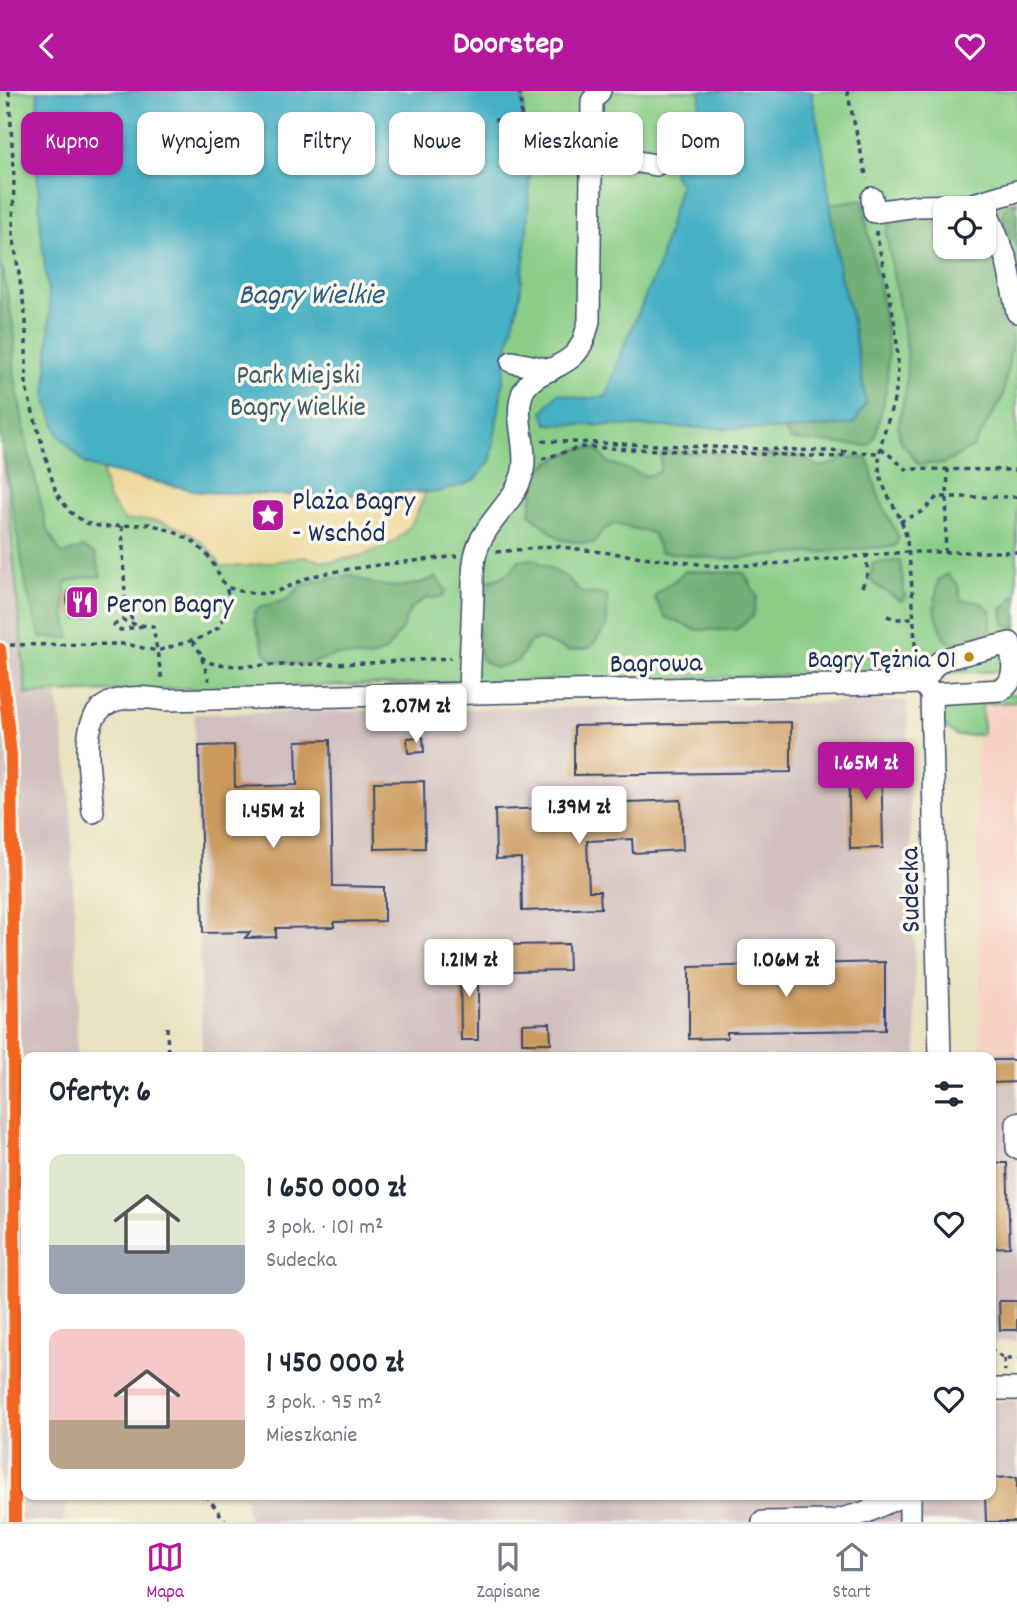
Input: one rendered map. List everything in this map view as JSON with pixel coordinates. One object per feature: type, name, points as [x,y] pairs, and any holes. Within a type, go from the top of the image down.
[{"type":"street","points":[[592,112],[592,101],[600,91]]},
{"type":"street","points":[[643,163],[656,165]]},
{"type":"street","points":[[469,692],[475,554],[486,529],[513,494],[523,472],[522,395],[527,385],[536,377],[575,354],[584,339],[589,321],[591,175]]},
{"type":"street","points":[[996,198],[1017,191]]},
{"type":"street","points":[[873,205],[900,208],[933,207]]},
{"type":"street","points":[[996,235],[1007,261],[1017,312]]},
{"type":"street","points":[[512,362],[551,370]]},
{"type":"street","name":"Bagrowa","points":[[93,812],[87,742],[92,717],[97,711],[123,699],[469,692],[927,689]]},
{"type":"street","name":"Sudecka","points":[[927,689],[940,1052]]},
{"type":"street","points":[[1017,1123],[1017,1148]]},
{"type":"street","points":[[996,1389],[1017,1389]]},
{"type":"street","points":[[763,1522],[834,1521],[867,1512],[893,1500]]},
{"type":"street","points":[[910,1500],[910,1522]]},
{"type":"path","points":[[0,645],[126,644],[158,651],[211,634],[224,619],[229,598],[226,586],[210,558],[194,542],[150,524],[104,527],[86,523],[70,512],[56,493],[26,389],[26,321],[13,234],[14,177],[9,91]]},
{"type":"path","points":[[520,91],[521,112]]},
{"type":"path","points":[[847,91],[873,205],[897,348],[894,400],[880,451],[881,481],[906,536],[917,672],[927,689]]},
{"type":"path","points":[[494,120],[499,120]]},
{"type":"path","points":[[523,441],[880,451],[906,469],[1017,470]]},
{"type":"path","points":[[523,472],[540,459],[582,447],[839,457],[850,452]]},
{"type":"path","points":[[945,553],[948,469]]},
{"type":"path","points":[[900,522],[923,511],[935,498],[1017,497]]},
{"type":"path","points":[[122,526],[125,596],[132,622]]},
{"type":"path","points":[[226,586],[240,592],[265,594],[302,579],[329,572],[554,546],[715,566],[761,565],[907,552],[1017,552]]},
{"type":"path","points":[[862,587],[867,573],[866,556]]},
{"type":"path","points":[[887,616],[895,619],[913,618]]},
{"type":"path","points":[[143,626],[118,621],[114,625],[120,630],[153,626],[165,700]]},
{"type":"path","points":[[192,641],[201,657],[216,699]]},
{"type":"path","points":[[201,657],[211,663],[235,666],[471,657]]},
{"type":"path","points":[[167,1027],[168,1052]]},
{"type":"path","points":[[996,1353],[1004,1359],[1017,1359]]},
{"type":"path","points":[[210,1500],[226,1522]]},
{"type":"shaded area","points":[[0,397],[51,652],[70,788],[77,1052],[21,1052],[21,1500],[67,1500],[63,1522],[0,1522]]},
{"type":"shaded area","points":[[907,701],[917,1052],[202,1052],[194,714]]},
{"type":"shaded area","points":[[1017,702],[1017,1052],[981,1052],[976,704]]},
{"type":"shaded area","points":[[1017,1052],[1017,1341],[996,1341],[996,1053]]},
{"type":"shaded area","points":[[1017,1400],[1017,1522],[249,1522],[245,1500],[996,1500],[996,1401]]},
{"type":"green space","name":"Park Miejski Bagry Wielkie","points":[[0,91],[1017,91],[1017,180],[990,186],[994,196],[933,196],[933,259],[996,259],[996,199],[999,206],[1017,200],[1017,671],[26,694],[0,411]]},
{"type":"green space","points":[[863,199],[887,336],[886,390],[876,433],[868,446],[791,440],[784,430],[854,424],[866,403],[851,315],[840,276],[830,204]]},
{"type":"green space","points":[[1017,202],[1017,247],[1003,224],[1003,210]]},
{"type":"green space","points":[[933,217],[933,259],[994,259],[1001,276],[1012,342],[1003,397],[973,447],[943,464],[918,464],[900,440],[898,427],[906,389],[907,351],[886,234],[890,223],[902,218]]},
{"type":"green space","points":[[0,266],[15,336],[14,371],[26,440],[47,529],[61,553],[66,554],[83,547],[95,554],[101,576],[66,583],[65,613],[70,638],[41,638],[28,596],[0,436]]},
{"type":"green space","points":[[581,448],[597,449],[607,462],[646,476],[660,472],[661,455],[666,452],[801,456],[819,467],[837,463],[843,457],[867,458],[880,499],[899,538],[895,546],[722,559],[660,552],[653,533],[614,524],[601,532],[594,544],[561,540],[530,514],[534,486],[541,470],[547,464]]},
{"type":"green space","points":[[533,559],[566,577],[582,593],[607,595],[607,626],[590,648],[569,651],[539,639],[530,642],[518,661],[496,668],[482,660],[478,645],[480,582],[503,576],[512,570],[519,560]]},
{"type":"green space","points":[[900,561],[905,597],[902,601],[870,580],[873,563]]},
{"type":"green space","points":[[685,571],[744,573],[757,596],[753,616],[736,630],[696,630],[665,617],[654,597]]},
{"type":"green space","points":[[947,574],[958,585],[961,600],[981,602],[991,612],[991,635],[956,644],[945,640],[934,609],[938,580]]},
{"type":"green space","points":[[352,575],[394,587],[436,577],[446,590],[443,597],[427,598],[410,609],[402,629],[386,651],[371,658],[336,655],[306,665],[273,661],[265,652],[254,621],[254,612],[260,607],[286,600],[301,586]]},
{"type":"green space","points":[[1017,594],[1017,629],[1004,624],[1002,610]]},
{"type":"green space","points":[[1017,694],[1017,702],[982,704],[983,734],[958,736],[943,725],[942,705],[960,695]]},
{"type":"sand","name":"Plaża Bagry - Wschód","points":[[102,470],[202,492],[337,497],[385,491],[426,493],[412,523],[403,534],[392,543],[364,555],[330,562],[304,557],[247,566],[221,566],[203,543],[180,528],[154,521],[125,521],[108,498]]},
{"type":"water","name":"Bagry Wielkie","points":[[38,91],[523,91],[524,112],[499,112],[499,175],[530,175],[527,234],[520,295],[509,342],[491,460],[477,478],[438,492],[385,491],[337,497],[202,492],[85,464],[58,434],[46,398],[50,310],[38,175],[123,175],[123,112],[37,112]]},
{"type":"water","points":[[701,91],[811,91],[823,150],[840,276],[851,315],[866,403],[854,424],[784,430],[547,424],[543,411],[558,393],[583,399],[607,396],[619,357],[658,267],[680,183],[673,175],[744,175],[744,112],[699,112]]},
{"type":"building","name":"Peron Bagry","points":[[92,589],[93,614],[69,615],[69,590]]},
{"type":"building","points":[[791,722],[791,772],[574,775],[574,726]]},
{"type":"building","points":[[423,737],[424,752],[408,753],[407,738]]},
{"type":"building","points":[[330,740],[333,886],[384,887],[384,921],[334,922],[334,927],[276,928],[276,937],[245,938],[250,932],[203,933],[199,746],[234,745],[235,787],[297,785],[296,741]]},
{"type":"building","points":[[881,755],[883,848],[850,849],[848,756]]},
{"type":"building","points":[[424,781],[425,848],[375,849],[374,782]]},
{"type":"building","points":[[681,800],[683,850],[633,853],[632,839],[587,841],[589,891],[600,891],[601,908],[522,911],[521,858],[496,859],[495,810]]},
{"type":"building","points":[[568,944],[569,970],[510,971],[509,945]]},
{"type":"building","points":[[478,958],[478,1040],[461,1040],[460,959]]},
{"type":"building","points":[[885,962],[885,1030],[727,1032],[727,1038],[689,1039],[689,967]]},
{"type":"building","points":[[550,1023],[551,1043],[522,1043],[522,1024]]},
{"type":"building","points":[[996,1060],[1017,1060],[1017,1082],[996,1083]]},
{"type":"building","points":[[996,1163],[1007,1163],[1010,1247],[996,1248]]},
{"type":"building","points":[[999,1301],[1017,1301],[1017,1330],[1000,1330]]},
{"type":"building","points":[[1017,1477],[1017,1522],[986,1522],[985,1500],[996,1500],[996,1478]]},
{"type":"transit line","points":[[0,649],[11,755],[15,1522]]},
{"type":"place","name":"Plaża Bagry - Wschód","points":[[268,515]]},
{"type":"place","name":"Peron Bagry","points":[[82,602]]},
{"type":"place","name":"Bagry Tężnia 01","points":[[969,657]]}]
